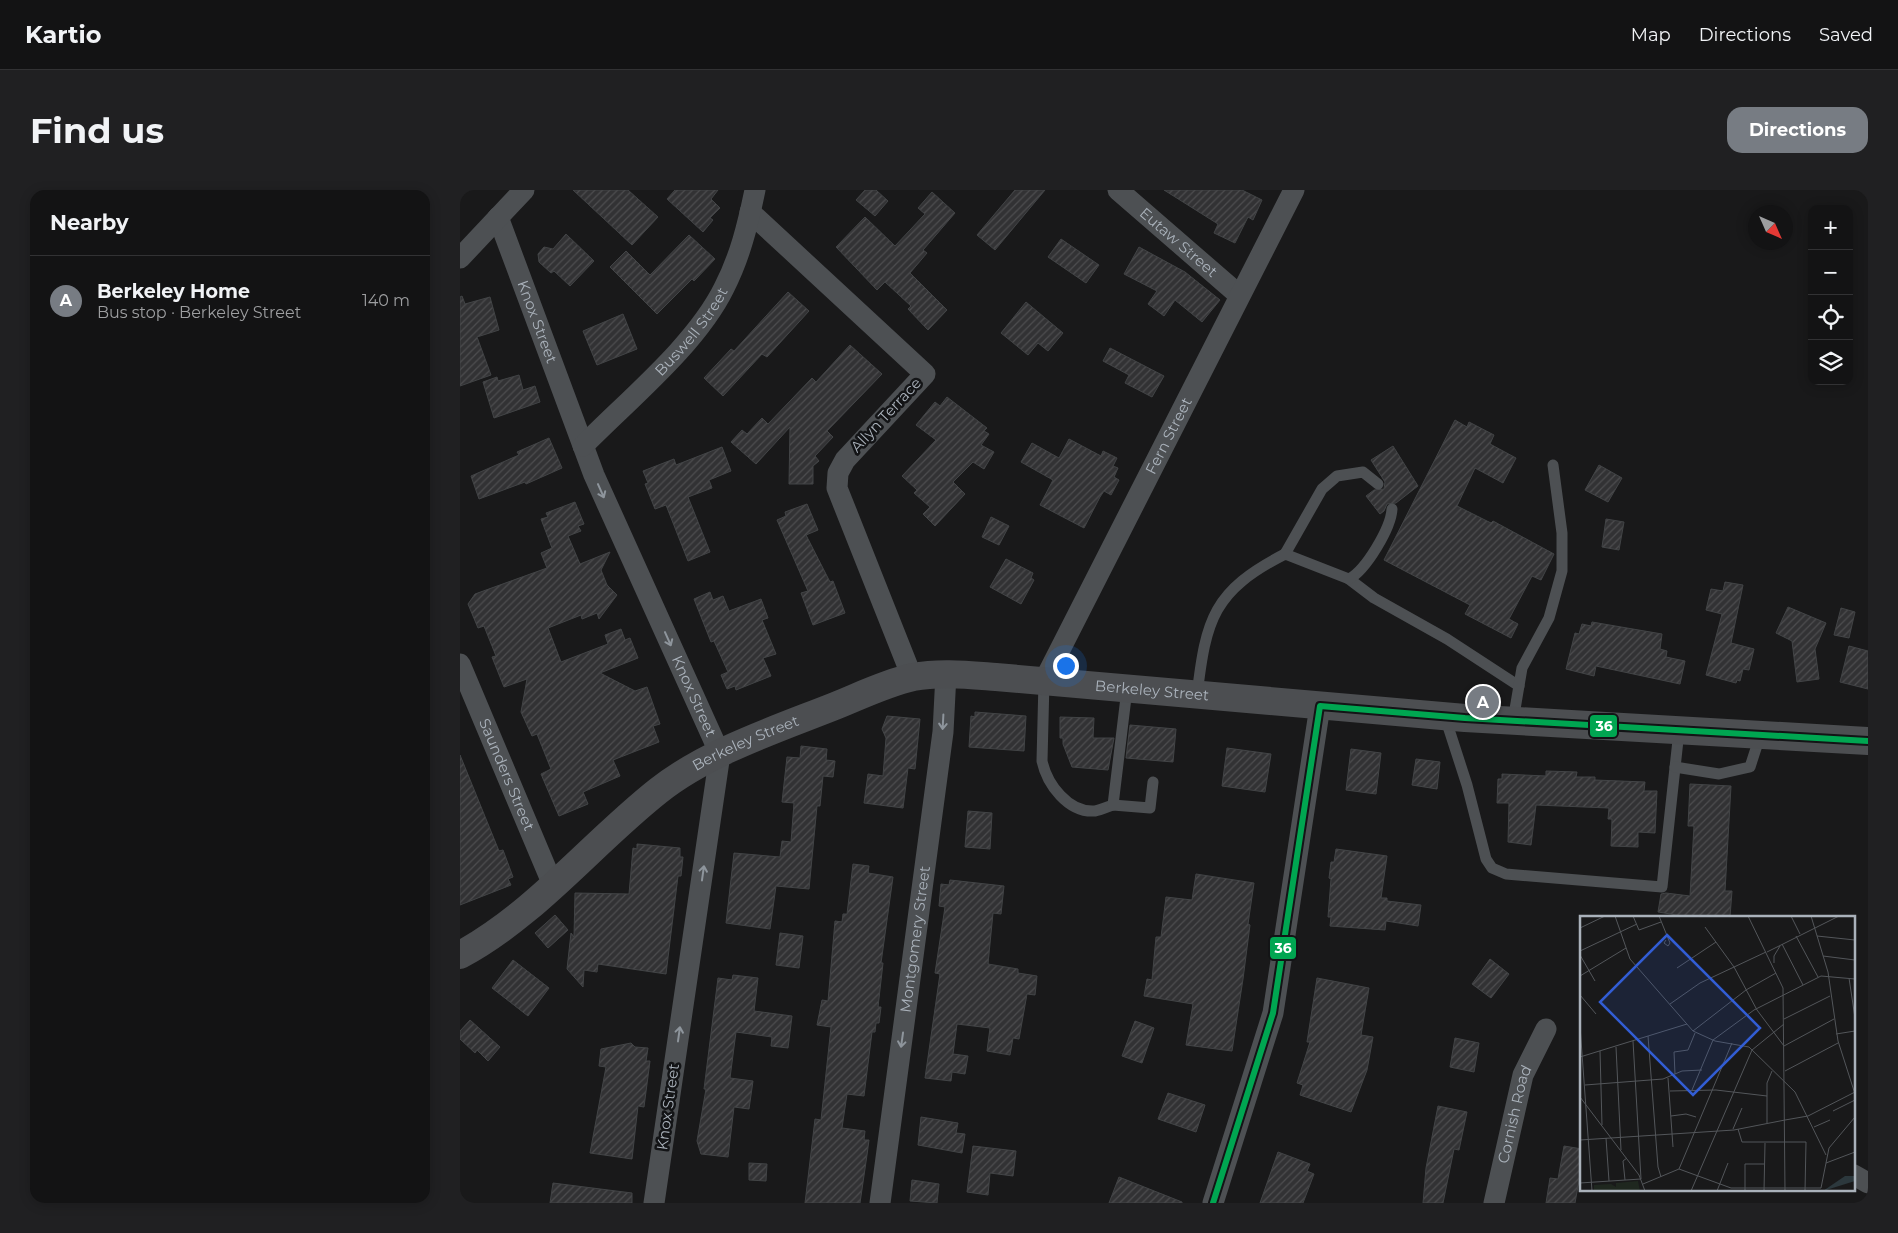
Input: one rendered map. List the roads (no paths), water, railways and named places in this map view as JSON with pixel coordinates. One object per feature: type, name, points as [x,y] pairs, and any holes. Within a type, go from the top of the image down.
[{"type":"street","points":[[460,258],[524,190]]},
{"type":"street","name":"Buswell Street","points":[[583,446],[694,335],[724,289],[742,246],[755,190]]},
{"type":"street","name":"Eutaw Street","points":[[1118,190],[1239,295]]},
{"type":"street","name":"Fern Street","points":[[1044,681],[1294,190]]},
{"type":"street","name":"Allyn Terrace","points":[[750,212],[925,374],[845,460],[838,472],[837,488],[912,678]]},
{"type":"street","name":"Knox Street","points":[[498,217],[594,475],[720,754],[654,1203]]},
{"type":"street","name":"Saunders Street","points":[[460,664],[553,884]]},
{"type":"street","name":"Berkeley Street","points":[[460,955],[512,922],[658,790],[698,765],[798,720],[912,678],[946,674],[1445,717],[1868,741]]},
{"type":"street","name":"Montgomery Street","points":[[880,1203],[943,732],[946,674]]},
{"type":"street","points":[[1213,1203],[1273,1014],[1320,706]]},
{"type":"street","name":"Cornish Road","points":[[1494,1203],[1523,1076],[1546,1029]]},
{"type":"street","points":[[1856,1177],[1868,1183]]},
{"type":"lane","points":[[1514,721],[1522,668],[1549,618],[1562,571],[1562,533],[1553,465]]},
{"type":"lane","points":[[1197,696],[1203,644],[1211,622],[1222,601],[1237,584],[1260,567],[1285,554],[1322,489],[1337,476],[1363,472],[1378,484]]},
{"type":"lane","points":[[1349,578],[1356,575],[1379,542],[1392,519],[1392,508]]},
{"type":"lane","points":[[1285,554],[1349,578],[1374,598],[1447,639],[1519,686]]},
{"type":"lane","points":[[1044,681],[1042,761],[1045,774],[1071,805],[1084,810],[1096,811],[1113,805],[1150,808],[1153,782]]},
{"type":"lane","points":[[1113,805],[1127,689]]},
{"type":"lane","points":[[1445,717],[1467,785],[1486,859],[1492,868],[1506,874],[1662,887],[1679,731]]},
{"type":"lane","points":[[1675,767],[1719,774],[1750,768],[1760,736]]},
{"type":"place","name":"Berkeley Home","points":[[1483,702]]}]
